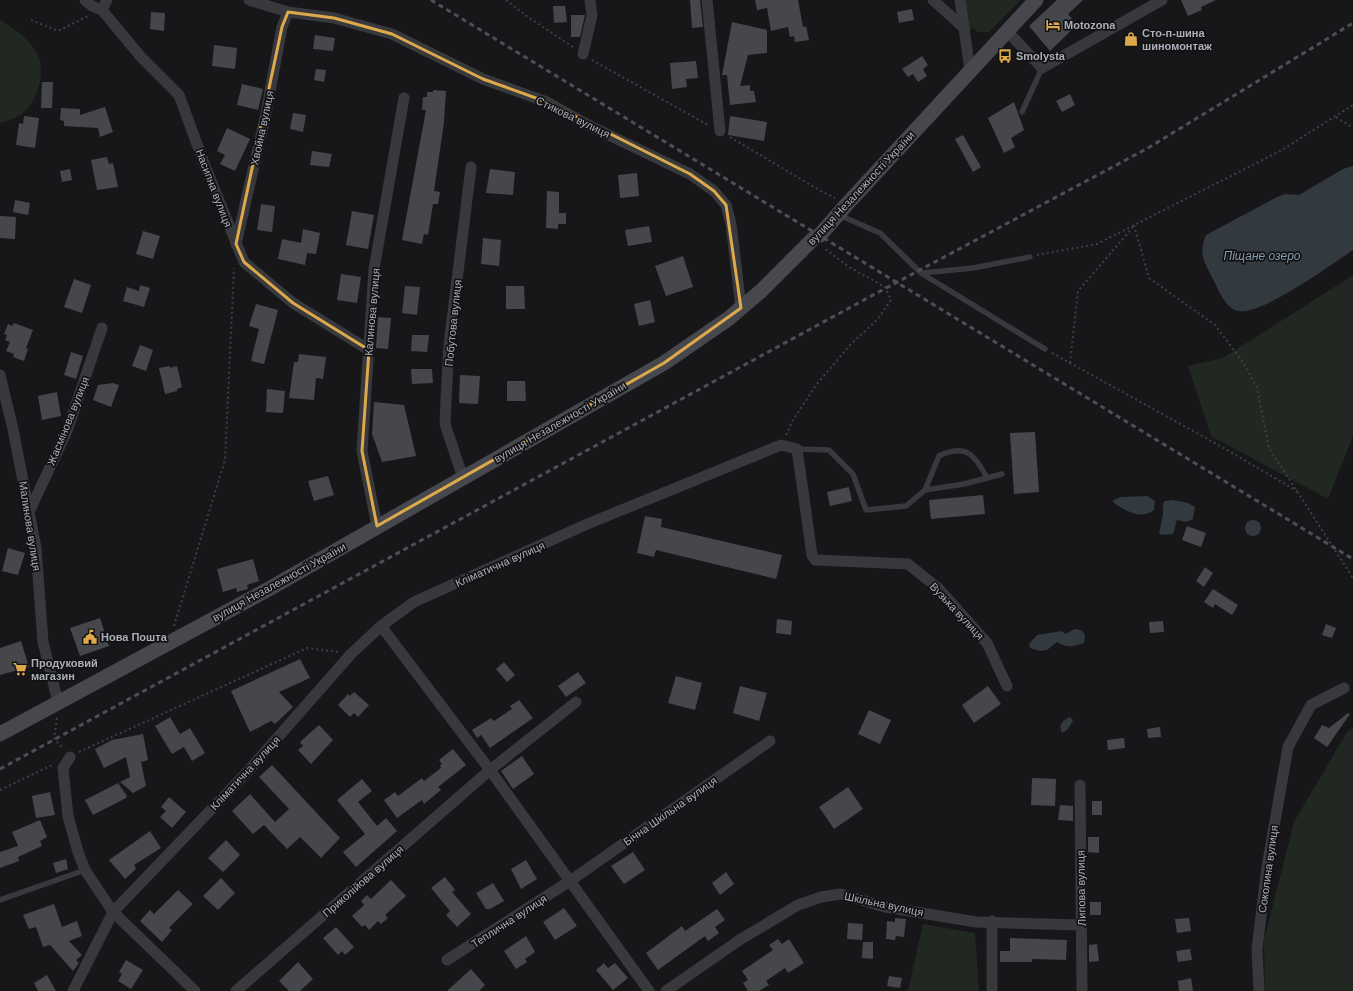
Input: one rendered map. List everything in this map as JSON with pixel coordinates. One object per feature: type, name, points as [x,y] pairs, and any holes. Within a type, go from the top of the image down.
[{"type":"main road","name":"вулиця Незалежності України","points":[[0,734],[267,590],[664,363],[728,319],[761,291],[813,239],[820,235],[842,209],[1036,0]]},
{"type":"street","name":"Насипна вулиця","points":[[85,0],[92,6],[102,10],[141,57],[179,95],[205,166],[244,262],[294,303],[369,350]]},
{"type":"street","points":[[102,10],[107,0]]},
{"type":"street","name":"Стикова вулиця","points":[[249,0],[288,12],[334,18],[392,34],[483,79],[547,102],[590,126],[690,174],[714,191],[726,205],[731,224],[741,308]]},
{"type":"street","points":[[583,54],[592,15],[590,0]]},
{"type":"street","points":[[707,0],[720,131]]},
{"type":"street","points":[[933,0],[964,28]]},
{"type":"street","points":[[960,0],[970,70]]},
{"type":"street","points":[[1007,31],[1042,68],[1162,0]]},
{"type":"street","name":"Хвойна вулиця","points":[[236,244],[265,118],[282,26],[288,12]]},
{"type":"street","name":"Калинова вулиця","points":[[378,526],[362,451],[374,269],[404,98]]},
{"type":"street","name":"Побутова вулиця","points":[[463,478],[445,424],[449,345],[471,167]]},
{"type":"street","name":"Жасмінова вулиця","points":[[29,512],[67,431],[102,328]]},
{"type":"street","name":"Малинова вулиця","points":[[0,375],[36,548],[43,642],[58,702]]},
{"type":"street","points":[[781,445],[797,449]]},
{"type":"street","name":"Кліматична вулиця","points":[[73,991],[113,912],[250,769],[351,654],[381,626],[414,602],[585,525],[781,445]]},
{"type":"street","name":"Вузька вулиця","points":[[797,449],[812,555],[815,560],[908,564],[938,588],[987,643],[1007,686]]},
{"type":"street","points":[[381,626],[490,770],[649,991]]},
{"type":"street","name":"Соколина вулиця","points":[[1259,991],[1259,934],[1267,868],[1288,747],[1311,705],[1344,688]]},
{"type":"street","name":"Приколійова вулиця","points":[[236,991],[490,770],[576,702]]},
{"type":"street","name":"Бічна Шкільна вулиця","points":[[570,881],[770,741]]},
{"type":"street","points":[[70,757],[63,768],[68,816],[78,852],[85,870],[113,912],[195,991]]},
{"type":"street","name":"Липова вулиця","points":[[1080,785],[1082,991]]},
{"type":"street","name":"Теплична вулиця","points":[[447,960],[570,881]]},
{"type":"street","name":"Шкільна вулиця","points":[[666,991],[741,939],[798,905],[822,897],[841,894],[885,907],[976,922],[992,921],[1081,925]]},
{"type":"street","points":[[992,921],[992,991]]},
{"type":"lane","points":[[1022,112],[1042,68]]},
{"type":"lane","points":[[842,209],[880,233],[921,273],[1045,349]]},
{"type":"lane","points":[[921,273],[973,268],[1030,257]]},
{"type":"lane","points":[[797,449],[829,450],[853,474],[866,510],[906,506],[925,490],[939,456],[952,450],[966,452],[977,459],[988,478]]},
{"type":"lane","points":[[925,490],[964,484],[1002,474]]},
{"type":"lane","points":[[0,900],[85,870]]},
{"type":"path","points":[[506,0],[528,17],[583,54],[662,101],[720,131],[819,190],[842,209]]},
{"type":"path","points":[[30,20],[58,32],[80,19],[102,10]]},
{"type":"path","points":[[1030,257],[1097,244],[1282,150],[1353,105]]},
{"type":"path","points":[[1336,116],[1353,128]]},
{"type":"path","points":[[1070,363],[1078,291],[1134,225]]},
{"type":"path","points":[[1134,225],[1149,278],[1215,325],[1243,362],[1257,388],[1269,448],[1353,578]]},
{"type":"path","points":[[781,445],[793,420],[817,384],[851,344],[877,320],[891,300],[885,287],[849,267],[813,239]]},
{"type":"path","points":[[173,627],[225,460],[234,268]]},
{"type":"path","points":[[1045,349],[1222,447],[1298,492]]},
{"type":"path","points":[[0,790],[307,648],[351,654]]},
{"type":"path","points":[[58,702],[54,739],[70,757]]},
{"type":"highlighted area","points":[[288,12],[334,18],[392,34],[483,79],[547,102],[690,174],[714,191],[726,205],[741,308],[664,363],[377,526],[362,451],[369,350],[293,303],[244,262],[236,244],[282,27]]},
{"type":"shaded area","points":[[960,0],[1021,0],[989,32],[977,32],[973,27],[965,37]]},
{"type":"shaded area","points":[[0,20],[25,38],[37,53],[40,60],[41,75],[40,83],[34,98],[25,111],[10,120],[0,123]]},
{"type":"shaded area","points":[[1352,276],[1353,436],[1328,499],[1211,436],[1188,366],[1223,358]]},
{"type":"shaded area","points":[[1353,728],[1353,991],[1265,991],[1264,940],[1294,822],[1347,732]]},
{"type":"shaded area","points":[[923,924],[975,933],[979,991],[908,991]]},
{"type":"water","name":"Піщане озеро","points":[[1353,166],[1353,250],[1296,288],[1263,306],[1238,311],[1230,307],[1221,295],[1204,260],[1202,249],[1206,235],[1277,197],[1285,194],[1299,195],[1343,169]]},
{"type":"water","points":[[1147,496],[1155,501],[1154,510],[1144,514],[1133,513],[1113,502],[1113,500],[1121,497]]},
{"type":"water","points":[[1173,500],[1188,503],[1195,507],[1193,519],[1186,522],[1177,520],[1173,534],[1161,535],[1159,533],[1163,514],[1163,504],[1165,501]]},
{"type":"water","points":[[1253,520],[1259,522],[1261,528],[1259,534],[1253,536],[1247,534],[1245,528],[1247,522]]},
{"type":"water","points":[[1075,629],[1081,630],[1085,635],[1084,643],[1074,646],[1064,646],[1057,642],[1047,650],[1040,651],[1030,648],[1029,644],[1037,635],[1062,631],[1065,634]]},
{"type":"water","points":[[1070,717],[1073,721],[1067,730],[1062,733],[1060,726],[1064,720]]},
{"type":"building","points":[[690,0],[700,0],[703,27],[692,28]]},
{"type":"building","points":[[755,0],[798,0],[803,27],[806,26],[809,40],[795,42],[794,36],[790,37],[788,27],[771,31],[767,8],[757,10]]},
{"type":"building","name":"Motozona","points":[[1057,0],[1083,0],[1068,14],[1077,25],[1050,51],[1029,26]]},
{"type":"building","points":[[1181,0],[1216,0],[1201,7],[1202,10],[1188,16]]},
{"type":"building","points":[[553,6],[565,6],[567,22],[554,23]]},
{"type":"building","points":[[912,9],[914,20],[899,23],[897,12]]},
{"type":"building","points":[[151,12],[165,13],[164,31],[150,29]]},
{"type":"building","points":[[571,15],[585,15],[580,37],[571,37]]},
{"type":"building","points":[[732,22],[767,30],[767,53],[748,55],[740,86],[750,85],[750,91],[754,91],[756,102],[730,105],[727,75],[722,75]]},
{"type":"building","points":[[315,35],[335,38],[333,51],[313,49]]},
{"type":"building","points":[[214,45],[237,48],[235,69],[212,66]]},
{"type":"building","points":[[922,56],[928,65],[923,69],[927,76],[918,82],[913,74],[908,77],[902,69]]},
{"type":"building","points":[[696,61],[698,78],[686,79],[687,87],[672,89],[670,63]]},
{"type":"building","points":[[316,69],[326,70],[324,82],[314,80]]},
{"type":"building","points":[[42,82],[53,82],[52,108],[41,108]]},
{"type":"building","points":[[242,84],[263,89],[258,110],[237,105]]},
{"type":"building","points":[[433,90],[446,91],[444,122],[434,191],[440,192],[438,204],[433,204],[428,235],[424,234],[422,244],[402,240],[426,110],[422,110],[423,97],[427,97],[427,92],[433,92]]},
{"type":"building","points":[[1070,94],[1075,105],[1062,112],[1056,101]]},
{"type":"building","points":[[1014,102],[1024,130],[1011,138],[1015,147],[1004,153],[988,118]]},
{"type":"building","points":[[105,107],[113,132],[100,137],[98,128],[64,126],[64,121],[60,120],[61,108],[80,109],[80,115]]},
{"type":"building","points":[[293,113],[306,115],[303,132],[290,129]]},
{"type":"building","points":[[24,116],[39,118],[35,148],[16,145],[19,123],[23,124]]},
{"type":"building","points":[[730,116],[767,122],[764,141],[728,135]]},
{"type":"building","points":[[227,128],[250,139],[235,171],[220,164],[225,155],[217,151]]},
{"type":"building","points":[[963,135],[981,167],[973,172],[955,139]]},
{"type":"building","points":[[312,151],[332,154],[329,167],[310,165]]},
{"type":"building","points":[[107,157],[109,164],[113,163],[118,187],[97,190],[91,160]]},
{"type":"building","points":[[70,169],[72,180],[62,182],[60,171]]},
{"type":"building","points":[[490,169],[515,172],[513,195],[486,193]]},
{"type":"building","points":[[637,173],[639,196],[620,198],[618,175]]},
{"type":"building","points":[[547,191],[559,192],[559,213],[566,213],[566,224],[558,224],[558,229],[546,228]]},
{"type":"building","points":[[15,200],[30,203],[28,215],[13,212]]},
{"type":"building","points":[[261,204],[275,206],[272,232],[257,230]]},
{"type":"building","points":[[352,211],[374,215],[368,249],[346,245]]},
{"type":"building","points":[[0,216],[16,217],[15,239],[0,238]]},
{"type":"building","points":[[649,226],[652,242],[628,246],[625,230]]},
{"type":"building","points":[[303,229],[320,233],[316,254],[307,253],[305,265],[278,259],[282,239],[301,243]]},
{"type":"building","points":[[143,231],[160,236],[153,259],[136,254]]},
{"type":"building","points":[[483,238],[501,240],[499,266],[481,264]]},
{"type":"building","points":[[683,256],[693,287],[666,296],[655,266]]},
{"type":"building","points":[[341,274],[361,277],[357,303],[337,300]]},
{"type":"building","points":[[74,279],[91,285],[82,313],[64,307]]},
{"type":"building","points":[[140,285],[150,288],[144,307],[123,301],[127,287],[139,291]]},
{"type":"building","points":[[405,286],[420,287],[417,315],[402,313]]},
{"type":"building","points":[[506,286],[524,286],[525,309],[506,309]]},
{"type":"building","points":[[650,300],[655,322],[639,326],[634,304]]},
{"type":"building","points":[[256,304],[278,310],[264,364],[251,361],[259,329],[249,326]]},
{"type":"building","points":[[378,317],[391,318],[388,349],[376,348]]},
{"type":"building","points":[[14,323],[33,330],[26,348],[28,349],[24,361],[13,357],[14,354],[6,351],[10,342],[5,340],[7,335],[4,334],[8,324],[12,326]]},
{"type":"building","points":[[412,335],[429,335],[427,352],[411,351]]},
{"type":"building","points":[[140,345],[153,350],[146,371],[132,366]]},
{"type":"building","points":[[71,352],[83,356],[76,379],[64,375]]},
{"type":"building","points":[[299,354],[326,357],[323,379],[316,378],[314,400],[289,398],[294,362],[298,362]]},
{"type":"building","points":[[170,366],[170,368],[177,366],[182,387],[177,389],[177,391],[165,394],[159,368]]},
{"type":"building","points":[[411,369],[432,369],[433,383],[412,384]]},
{"type":"building","points":[[460,375],[480,376],[478,404],[459,403]]},
{"type":"building","points":[[507,381],[525,381],[526,401],[507,401]]},
{"type":"building","points":[[113,383],[119,385],[111,407],[93,400],[98,385]]},
{"type":"building","points":[[267,389],[285,391],[283,413],[266,412]]},
{"type":"building","points":[[57,392],[61,416],[42,420],[38,396]]},
{"type":"building","points":[[374,402],[404,405],[416,456],[382,462],[372,434]]},
{"type":"building","points":[[1035,432],[1039,492],[1014,494],[1010,433]]},
{"type":"building","points":[[328,476],[334,495],[314,501],[308,481]]},
{"type":"building","points":[[849,487],[852,501],[830,506],[827,492]]},
{"type":"building","points":[[983,495],[985,514],[931,519],[929,500]]},
{"type":"building","points":[[645,516],[662,519],[661,527],[782,555],[776,579],[656,550],[654,557],[637,553]]},
{"type":"building","points":[[1187,526],[1206,533],[1201,547],[1182,540]]},
{"type":"building","points":[[8,548],[25,553],[18,575],[2,571]]},
{"type":"building","points":[[253,559],[259,581],[247,585],[248,589],[237,592],[236,588],[223,592],[217,569]]},
{"type":"building","points":[[1205,567],[1213,573],[1204,587],[1196,581]]},
{"type":"building","points":[[1213,589],[1238,605],[1232,615],[1215,604],[1213,608],[1204,602]]},
{"type":"building","name":"Нова Пошта","points":[[100,618],[109,646],[80,656],[70,628]]},
{"type":"building","points":[[777,619],[792,621],[791,635],[776,633]]},
{"type":"building","points":[[1163,621],[1164,632],[1150,633],[1149,622]]},
{"type":"building","points":[[1326,624],[1336,628],[1332,638],[1322,635]]},
{"type":"building","points":[[21,641],[29,667],[0,675],[0,648]]},
{"type":"building","points":[[300,659],[310,678],[279,692],[293,707],[275,724],[271,721],[250,732],[231,691]]},
{"type":"building","points":[[504,662],[515,675],[507,682],[496,669]]},
{"type":"building","points":[[578,672],[586,683],[566,697],[558,686]]},
{"type":"building","points":[[676,676],[702,683],[695,710],[668,703]]},
{"type":"building","points":[[740,686],[767,693],[759,721],[733,713]]},
{"type":"building","points":[[988,686],[1001,704],[974,723],[962,705]]},
{"type":"building","points":[[354,692],[369,705],[358,717],[354,713],[350,717],[338,705],[348,694],[350,696]]},
{"type":"building","points":[[519,700],[533,718],[490,748],[481,735],[477,738],[472,730],[491,718],[494,721],[512,709],[510,706]]},
{"type":"building","points":[[869,710],[891,720],[880,744],[858,734]]},
{"type":"building","points":[[1348,713],[1350,714],[1327,747],[1314,738],[1322,725],[1329,728]]},
{"type":"building","points":[[170,717],[180,734],[190,728],[205,753],[192,761],[184,747],[172,754],[155,726]]},
{"type":"building","points":[[319,725],[333,740],[311,764],[298,750],[303,746],[300,742]]},
{"type":"building","points":[[1160,727],[1161,737],[1148,738],[1147,729]]},
{"type":"building","points":[[143,734],[148,760],[141,762],[146,786],[133,793],[120,782],[130,777],[126,757],[104,768],[95,749],[112,740]]},
{"type":"building","points":[[1124,738],[1125,748],[1108,750],[1107,740]]},
{"type":"building","points":[[453,749],[466,765],[438,787],[441,790],[424,804],[422,800],[397,818],[384,800],[395,792],[398,796],[422,778],[424,781],[441,768],[440,765],[442,764],[439,760]]},
{"type":"building","points":[[522,756],[534,774],[513,789],[501,771]]},
{"type":"building","points":[[272,765],[340,838],[321,858],[300,837],[287,849],[264,825],[253,834],[232,811],[250,794],[275,822],[289,809],[259,777]]},
{"type":"building","points":[[1032,778],[1056,779],[1055,806],[1031,805]]},
{"type":"building","points":[[362,779],[372,791],[358,802],[377,826],[386,818],[397,831],[356,867],[343,852],[365,834],[337,800]]},
{"type":"building","points":[[118,783],[127,796],[126,798],[93,815],[85,800]]},
{"type":"building","points":[[848,787],[863,809],[834,829],[819,807]]},
{"type":"building","points":[[50,792],[55,815],[36,818],[32,796]]},
{"type":"building","points":[[169,797],[186,812],[172,828],[160,817],[166,811],[161,807]]},
{"type":"building","points":[[1092,801],[1102,801],[1102,815],[1092,815]]},
{"type":"building","points":[[1060,805],[1073,806],[1073,821],[1058,820]]},
{"type":"building","points":[[40,820],[47,837],[40,841],[42,846],[18,857],[19,861],[0,868],[0,852],[18,846],[12,832]]},
{"type":"building","points":[[150,831],[161,848],[134,865],[136,869],[125,879],[109,860]]},
{"type":"building","points":[[1088,837],[1099,837],[1099,853],[1088,852]]},
{"type":"building","points":[[226,840],[240,855],[223,872],[208,858]]},
{"type":"building","points":[[633,852],[645,870],[624,884],[611,866]]},
{"type":"building","points":[[66,859],[68,869],[56,873],[53,863]]},
{"type":"building","points":[[526,860],[537,879],[521,889],[511,869]]},
{"type":"building","points":[[726,872],[734,884],[720,895],[712,883]]},
{"type":"building","points":[[445,877],[455,890],[452,892],[471,914],[457,927],[446,915],[450,911],[431,888]]},
{"type":"building","points":[[221,878],[235,893],[218,910],[203,896]]},
{"type":"building","points":[[391,880],[406,896],[385,915],[388,918],[381,924],[378,921],[369,930],[365,925],[362,927],[352,916],[364,905],[361,901],[367,895],[371,899]]},
{"type":"building","points":[[493,883],[504,901],[490,909],[486,909],[476,893]]},
{"type":"building","points":[[178,890],[193,904],[169,928],[172,930],[162,942],[140,921],[150,910],[154,914]]},
{"type":"building","points":[[1090,902],[1101,902],[1101,915],[1090,915]]},
{"type":"building","points":[[54,904],[62,927],[77,921],[82,936],[69,941],[82,955],[76,960],[79,963],[73,971],[50,945],[43,947],[36,927],[29,929],[23,915]]},
{"type":"building","points":[[564,908],[577,926],[555,940],[543,922]]},
{"type":"building","points":[[717,909],[725,920],[715,927],[719,933],[708,941],[705,936],[658,970],[646,953],[682,926],[685,931]]},
{"type":"building","points":[[895,918],[906,919],[904,937],[896,936],[895,940],[886,939],[887,921],[895,922]]},
{"type":"building","points":[[1189,918],[1191,931],[1177,933],[1175,919]]},
{"type":"building","points":[[848,923],[863,924],[862,940],[847,939]]},
{"type":"building","points":[[336,927],[354,947],[345,955],[342,951],[338,955],[323,938]]},
{"type":"building","points":[[526,936],[535,952],[525,959],[527,962],[516,969],[504,951]]},
{"type":"building","points":[[1010,938],[1067,940],[1066,960],[1032,959],[1032,962],[1000,962],[1000,951],[1010,951]]},
{"type":"building","points":[[778,939],[782,944],[789,939],[804,963],[788,973],[785,968],[766,981],[769,985],[759,991],[748,991],[743,983],[748,980],[742,971],[773,950],[769,945]]},
{"type":"building","points":[[863,942],[873,942],[873,959],[862,958]]},
{"type":"building","points":[[1097,944],[1099,961],[1089,962],[1089,945]]},
{"type":"building","points":[[1190,949],[1192,960],[1178,962],[1176,951]]},
{"type":"building","points":[[126,960],[143,970],[131,989],[118,981],[122,974],[119,972]]},
{"type":"building","points":[[298,962],[313,979],[300,991],[289,991],[279,981]]},
{"type":"building","points":[[604,963],[608,968],[615,963],[628,978],[613,990],[596,970]]},
{"type":"building","points":[[471,969],[485,985],[479,991],[447,991]]},
{"type":"building","points":[[47,975],[56,991],[38,991],[34,983]]},
{"type":"building","points":[[889,976],[902,978],[900,988],[887,986]]},
{"type":"building","points":[[1191,978],[1193,991],[1179,991],[1178,981]]},
{"type":"railway","points":[[431,0],[1353,559]]},
{"type":"railway","points":[[0,769],[875,294],[1148,148],[1353,23]]},
{"type":"place","name":"Motozona","points":[[1053,25]]},
{"type":"place","name":"Сто-п-шина шиномонтаж","points":[[1131,39]]},
{"type":"place","name":"Smolysta","points":[[1005,56]]},
{"type":"place","name":"Нова Пошта","points":[[90,637]]},
{"type":"place","name":"Продуковий магазин","points":[[20,669]]}]
